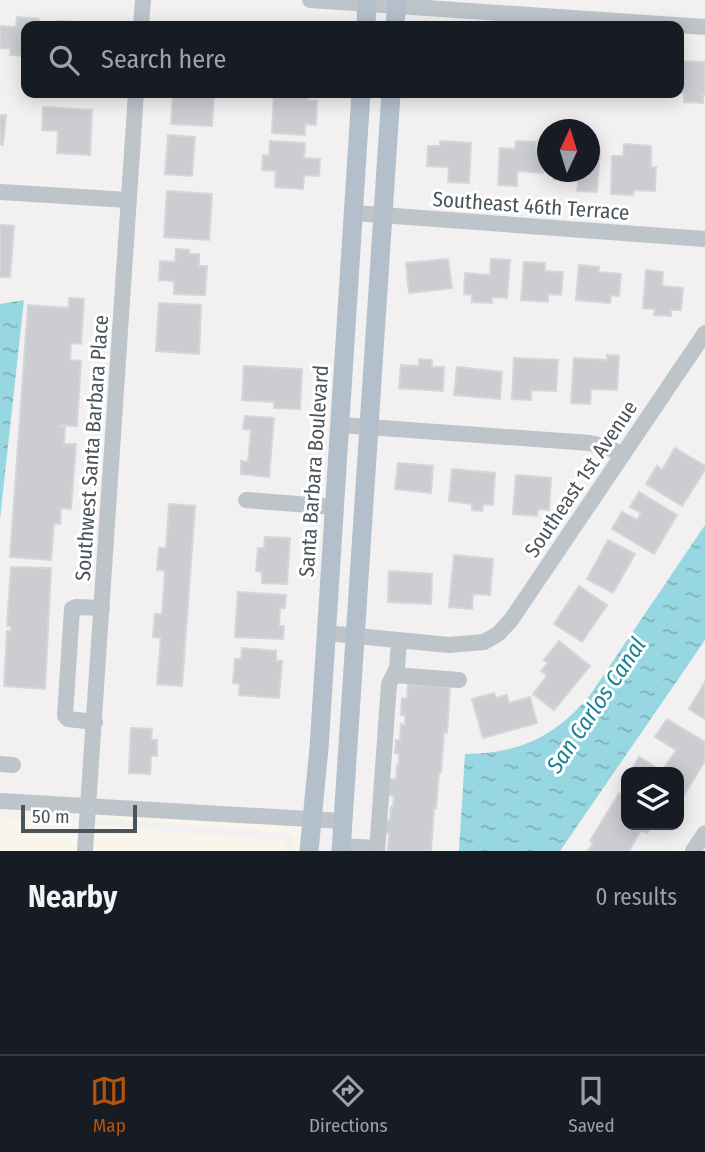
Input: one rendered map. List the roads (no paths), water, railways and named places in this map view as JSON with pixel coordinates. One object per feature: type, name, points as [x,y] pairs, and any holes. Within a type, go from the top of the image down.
[{"type":"main road","points":[[366,21],[367,2]]},
{"type":"main road","points":[[395,21],[396,3]]},
{"type":"main road","name":"Santa Barbara Boulevard","points":[[309,851],[327,633],[361,98]]},
{"type":"main road","points":[[341,848],[391,98]]},
{"type":"street","points":[[141,21],[143,0]]},
{"type":"street","points":[[310,0],[396,3],[628,21]]},
{"type":"street","points":[[684,25],[705,27]]},
{"type":"street","name":"Southwest Santa Barbara Place","points":[[85,851],[136,98]]},
{"type":"street","points":[[0,192],[128,200]]},
{"type":"street","name":"Southeast 46th Terrace","points":[[354,214],[705,240]]},
{"type":"street","name":"Southeast 1st Avenue","points":[[399,641],[449,645],[484,642],[498,634],[705,333]]},
{"type":"street","points":[[340,425],[590,443],[623,455]]},
{"type":"street","points":[[246,500],[335,507]]},
{"type":"street","points":[[94,722],[68,719],[65,716],[66,689],[72,609],[102,608]]},
{"type":"street","points":[[327,633],[399,641],[397,668],[389,684],[377,849],[341,848]]},
{"type":"street","points":[[394,675],[458,680]]},
{"type":"street","points":[[0,801],[343,821]]},
{"type":"street","points":[[693,851],[705,833]]},
{"type":"water","points":[[24,300],[0,519],[0,304]]},
{"type":"water","name":"San Carlos Canal","points":[[705,525],[705,640],[560,851],[459,851],[465,754],[503,751],[519,746],[550,732],[564,722],[590,695]]}]
